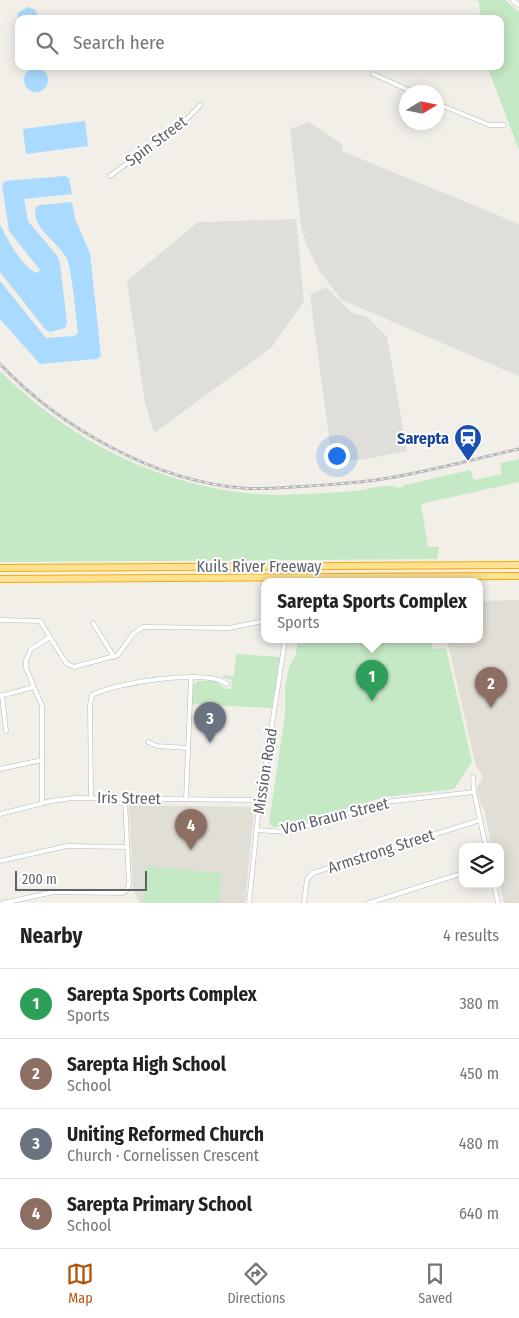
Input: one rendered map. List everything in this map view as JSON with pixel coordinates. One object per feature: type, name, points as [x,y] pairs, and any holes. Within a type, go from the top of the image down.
[{"type":"highway","name":"Kuils River Freeway","points":[[0,568],[519,564]]},
{"type":"highway","name":"Kuils River Freeway","points":[[0,579],[519,576]]},
{"type":"street","points":[[512,0],[519,5]]},
{"type":"street","points":[[373,74],[399,86]]},
{"type":"street","name":"Spin Street","points":[[110,176],[189,116],[200,105]]},
{"type":"street","points":[[444,106],[489,125],[504,125]]},
{"type":"street","points":[[0,620],[38,620],[66,664],[71,667],[114,657],[121,653],[133,634],[143,627],[229,628],[261,622]]},
{"type":"street","points":[[93,623],[114,657]]},
{"type":"street","points":[[42,803],[42,706],[26,668],[26,657],[31,649],[50,637]]},
{"type":"street","name":"Mission Road","points":[[249,903],[260,800],[285,643]]},
{"type":"street","points":[[91,797],[90,705],[92,695],[162,677],[219,680],[226,684]]},
{"type":"street","points":[[186,799],[191,678]]},
{"type":"street","points":[[6,731],[1,696],[34,687]]},
{"type":"street","points":[[148,742],[157,746],[188,748]]},
{"type":"street","points":[[0,769],[42,760]]},
{"type":"street","points":[[473,777],[474,792],[485,843]]},
{"type":"street","name":"Von Braun Street","points":[[256,830],[290,832],[384,802],[474,792]]},
{"type":"street","name":"Iris Street","points":[[0,814],[67,798],[260,800]]},
{"type":"street","points":[[4,903],[54,892],[122,893],[127,890],[129,885],[125,798]]},
{"type":"street","name":"Armstrong Street","points":[[304,903],[306,881],[310,874],[480,820]]},
{"type":"street","points":[[0,862],[70,846],[127,846]]},
{"type":"street","points":[[369,903],[459,874]]},
{"type":"street","points":[[495,888],[498,903]]},
{"type":"shaded area","points":[[309,122],[342,144],[342,151],[519,224],[519,376],[342,300],[320,272],[307,247],[301,226],[290,129]]},
{"type":"shaded area","points":[[296,219],[304,301],[272,347],[154,433],[145,403],[127,281],[198,222]]},
{"type":"shaded area","points":[[326,287],[352,313],[367,317],[387,337],[407,451],[360,460],[332,460],[310,295]]},
{"type":"shaded area","points":[[519,600],[519,903],[504,903],[501,888],[504,888],[504,843],[491,843],[484,809],[481,806],[477,788],[483,777],[476,766],[448,643],[483,643],[483,601]]},
{"type":"shaded area","points":[[129,805],[251,807],[254,811],[245,903],[140,903],[133,889]]},
{"type":"green space","points":[[476,0],[505,0],[519,12],[519,150],[489,70],[504,70],[504,15],[481,15],[479,2]]},
{"type":"green space","points":[[0,371],[29,398],[60,422],[94,443],[129,461],[166,475],[204,486],[243,493],[283,495],[355,491],[383,486],[400,488],[405,485],[470,470],[474,480],[502,474],[500,463],[519,459],[519,482],[421,504],[428,547],[439,547],[437,559],[0,562]]},
{"type":"green space","points":[[297,643],[432,643],[433,649],[446,648],[472,762],[454,789],[384,797],[288,827],[273,827],[269,823],[285,715],[285,686],[289,667],[295,657]]},
{"type":"green space","points":[[236,654],[280,657],[272,708],[192,704],[193,685],[198,681],[215,681],[226,689],[231,689],[232,680],[223,677],[223,675],[234,676]]},
{"type":"green space","points":[[146,866],[222,873],[220,903],[143,903]]},
{"type":"water","points":[[28,7],[35,10],[38,15],[18,15]]},
{"type":"water","points":[[31,70],[41,70],[47,76],[47,84],[40,91],[32,91],[25,84],[25,76]]},
{"type":"water","points":[[85,121],[88,146],[26,154],[23,129]]},
{"type":"water","points":[[65,176],[69,178],[72,194],[24,199],[28,221],[58,257],[60,264],[67,322],[65,328],[50,332],[45,329],[0,272],[0,224],[21,260],[32,271],[38,273],[40,270],[9,231],[2,185],[5,181]]},
{"type":"water","points":[[72,202],[75,219],[90,253],[101,356],[96,359],[40,364],[0,319],[0,281],[46,338],[74,336],[78,333],[67,259],[41,228],[35,215],[36,207],[40,205]]},
{"type":"railway","points":[[0,364],[51,409],[110,447],[176,475],[209,483],[259,489],[364,482],[416,473],[519,449]]},
{"type":"place","name":"Sarepta","points":[[468,462]]},
{"type":"place","name":"Sarepta Sports Complex","points":[[372,701]]},
{"type":"place","name":"Sarepta High School","points":[[491,708]]},
{"type":"place","name":"Uniting Reformed Church","points":[[210,743]]},
{"type":"place","name":"Sarepta Primary School","points":[[191,850]]}]
